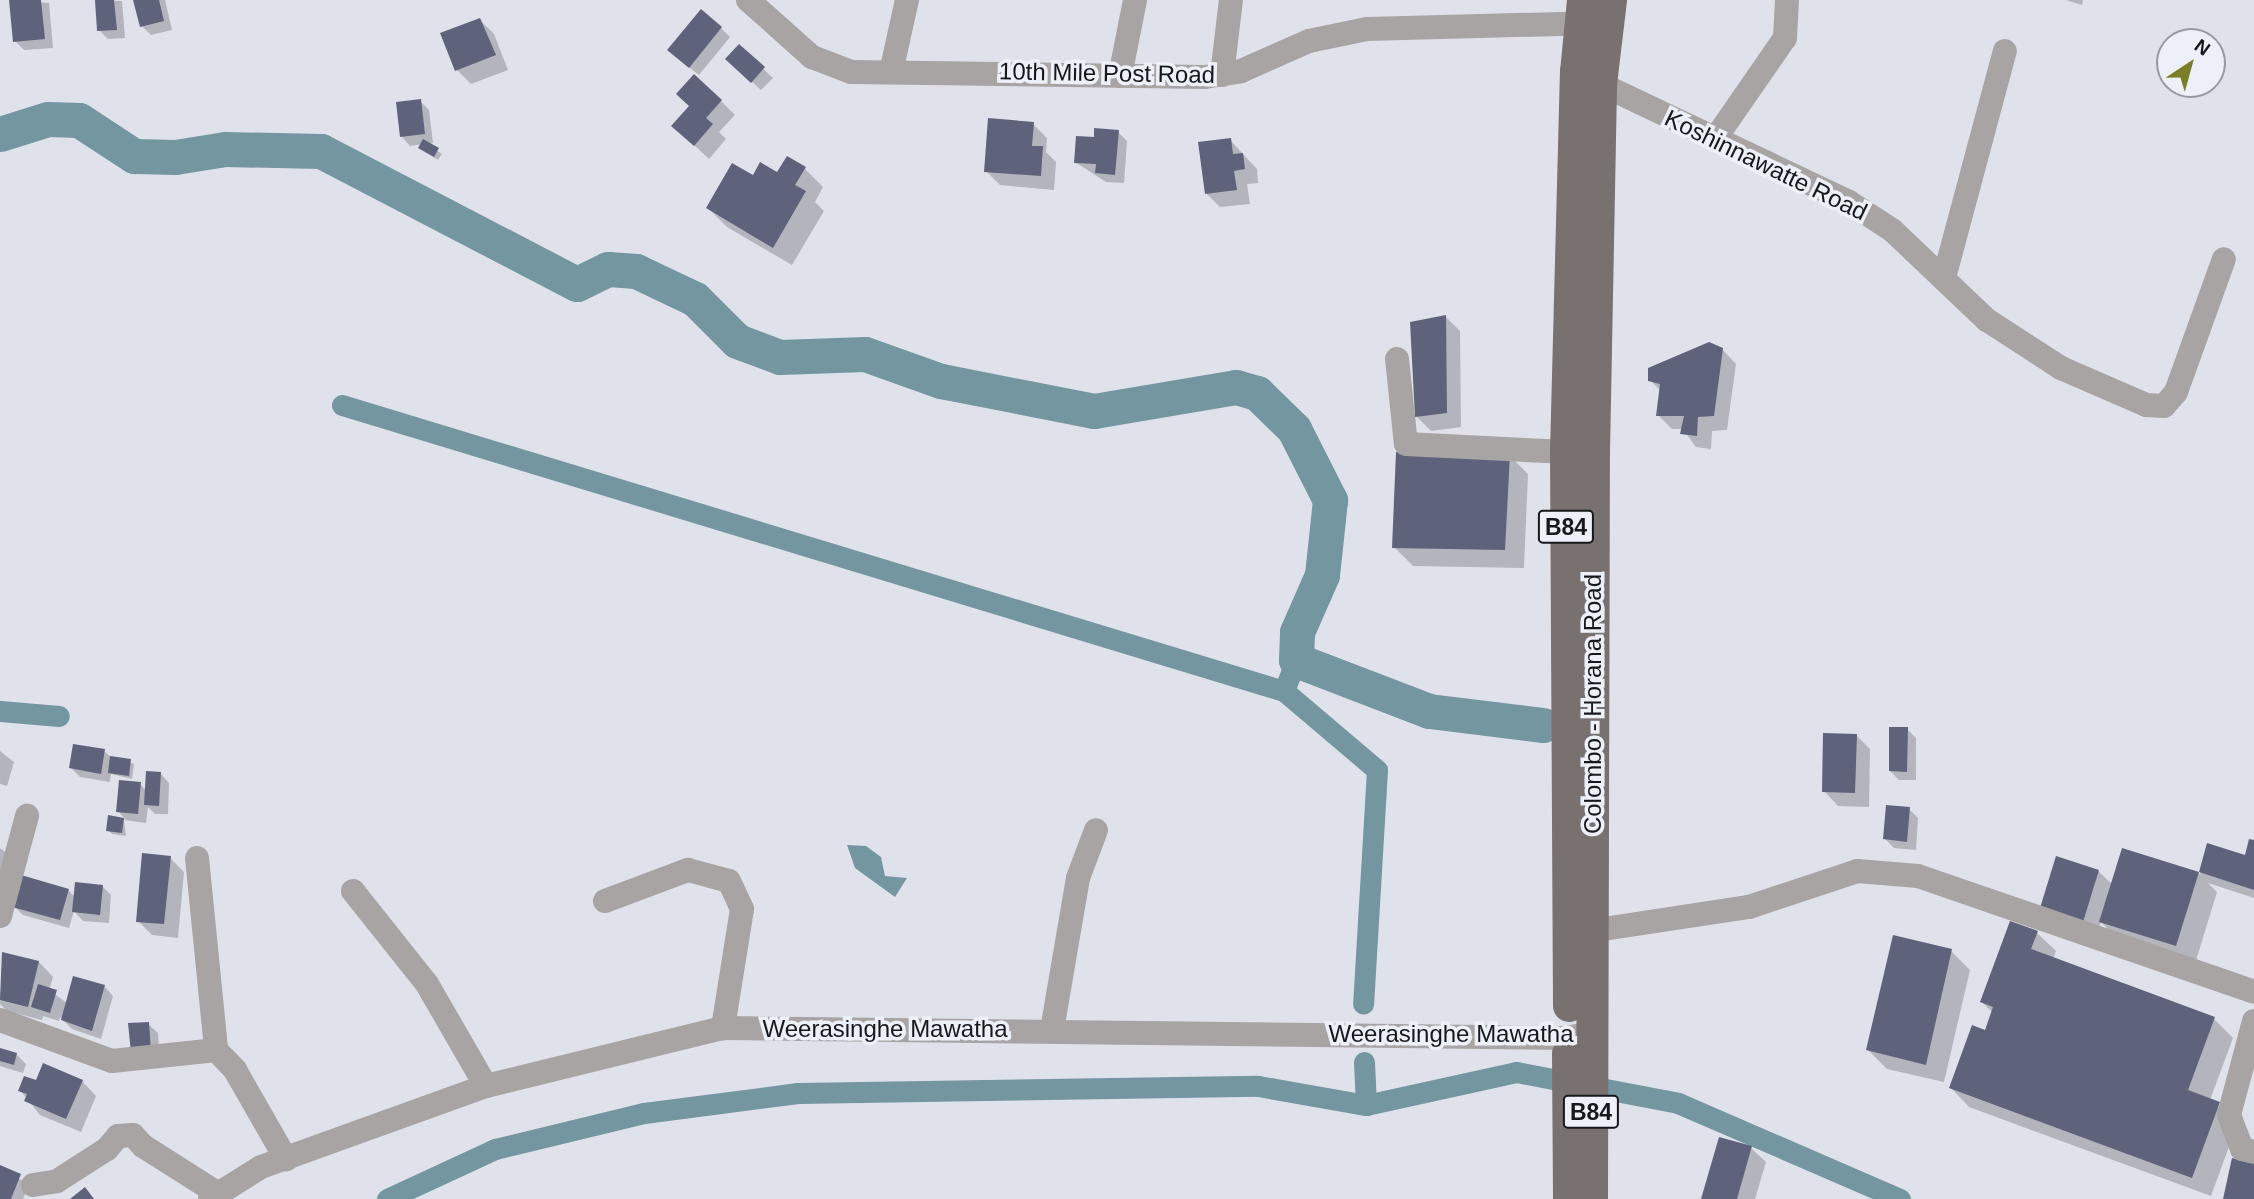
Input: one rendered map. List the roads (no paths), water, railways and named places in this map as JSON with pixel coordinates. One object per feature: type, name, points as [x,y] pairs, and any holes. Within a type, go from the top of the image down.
[{"type":"main road","name":"Colombo - Horana Road","points":[[1581,933],[1566,452],[1588,78],[1596,11]]},
{"type":"main road","name":"Colombo - Horana Road","points":[[1574,1187],[1581,933],[1588,78]]},
{"type":"street","name":"10th Mile Post Road","points":[[748,0],[830,67],[891,72],[1120,76],[1222,75],[1308,41],[1367,29],[1596,11]]},
{"type":"street","points":[[891,72],[907,0]]},
{"type":"street","points":[[1120,76],[1135,0]]},
{"type":"street","points":[[1222,75],[1231,0]]},
{"type":"street","points":[[1715,139],[1784,38],[1787,0]]},
{"type":"street","points":[[1944,278],[2005,51]]},
{"type":"street","name":"Koshinnawatte Road","points":[[1588,78],[1849,202],[1892,230],[1986,320],[2061,368],[2156,407],[2164,405],[2176,392],[2224,259]]},
{"type":"street","points":[[1397,359],[1402,435],[1406,444],[1566,452]]},
{"type":"street","points":[[0,916],[27,816]]},
{"type":"street","points":[[1052,1030],[1078,878],[1096,830]]},
{"type":"street","points":[[197,858],[216,1050],[235,1070],[286,1160]]},
{"type":"street","points":[[605,901],[688,870],[729,881],[741,909],[723,1028]]},
{"type":"street","points":[[1581,933],[1749,907],[1857,871],[1918,876],[2254,992]]},
{"type":"street","points":[[353,891],[427,985],[486,1086]]},
{"type":"street","points":[[0,1020],[112,1061],[216,1050]]},
{"type":"street","points":[[2254,1021],[2229,1115],[2242,1149],[2254,1152]]},
{"type":"street","name":"Weerasinghe Mawatha","points":[[214,1196],[261,1167],[486,1086],[723,1028],[1052,1030],[1578,1044]]},
{"type":"street","points":[[33,1185],[57,1181],[118,1136],[133,1135],[143,1146],[214,1196]]},
{"type":"water","points":[[847,845],[866,846],[881,857],[885,876],[907,878],[895,897],[855,868]]},
{"type":"waterway","points":[[0,134],[48,119],[79,120],[134,156],[175,157],[225,149],[321,151],[577,284],[608,269],[636,271],[695,299],[737,341],[780,357],[865,354],[941,381],[1094,411],[1236,387],[1257,393],[1294,429],[1330,500],[1322,575],[1297,632],[1296,660],[1429,711],[1543,725]]},
{"type":"waterway","points":[[342,405],[1284,691],[1296,660]]},
{"type":"waterway","points":[[1284,691],[1377,770],[1363,1004]]},
{"type":"waterway","points":[[0,711],[59,716]]},
{"type":"waterway","points":[[1364,1062],[1366,1105]]},
{"type":"waterway","points":[[387,1199],[495,1149],[644,1113],[798,1093],[1258,1086],[1366,1105],[1516,1072],[1678,1103],[1900,1199]]}]
